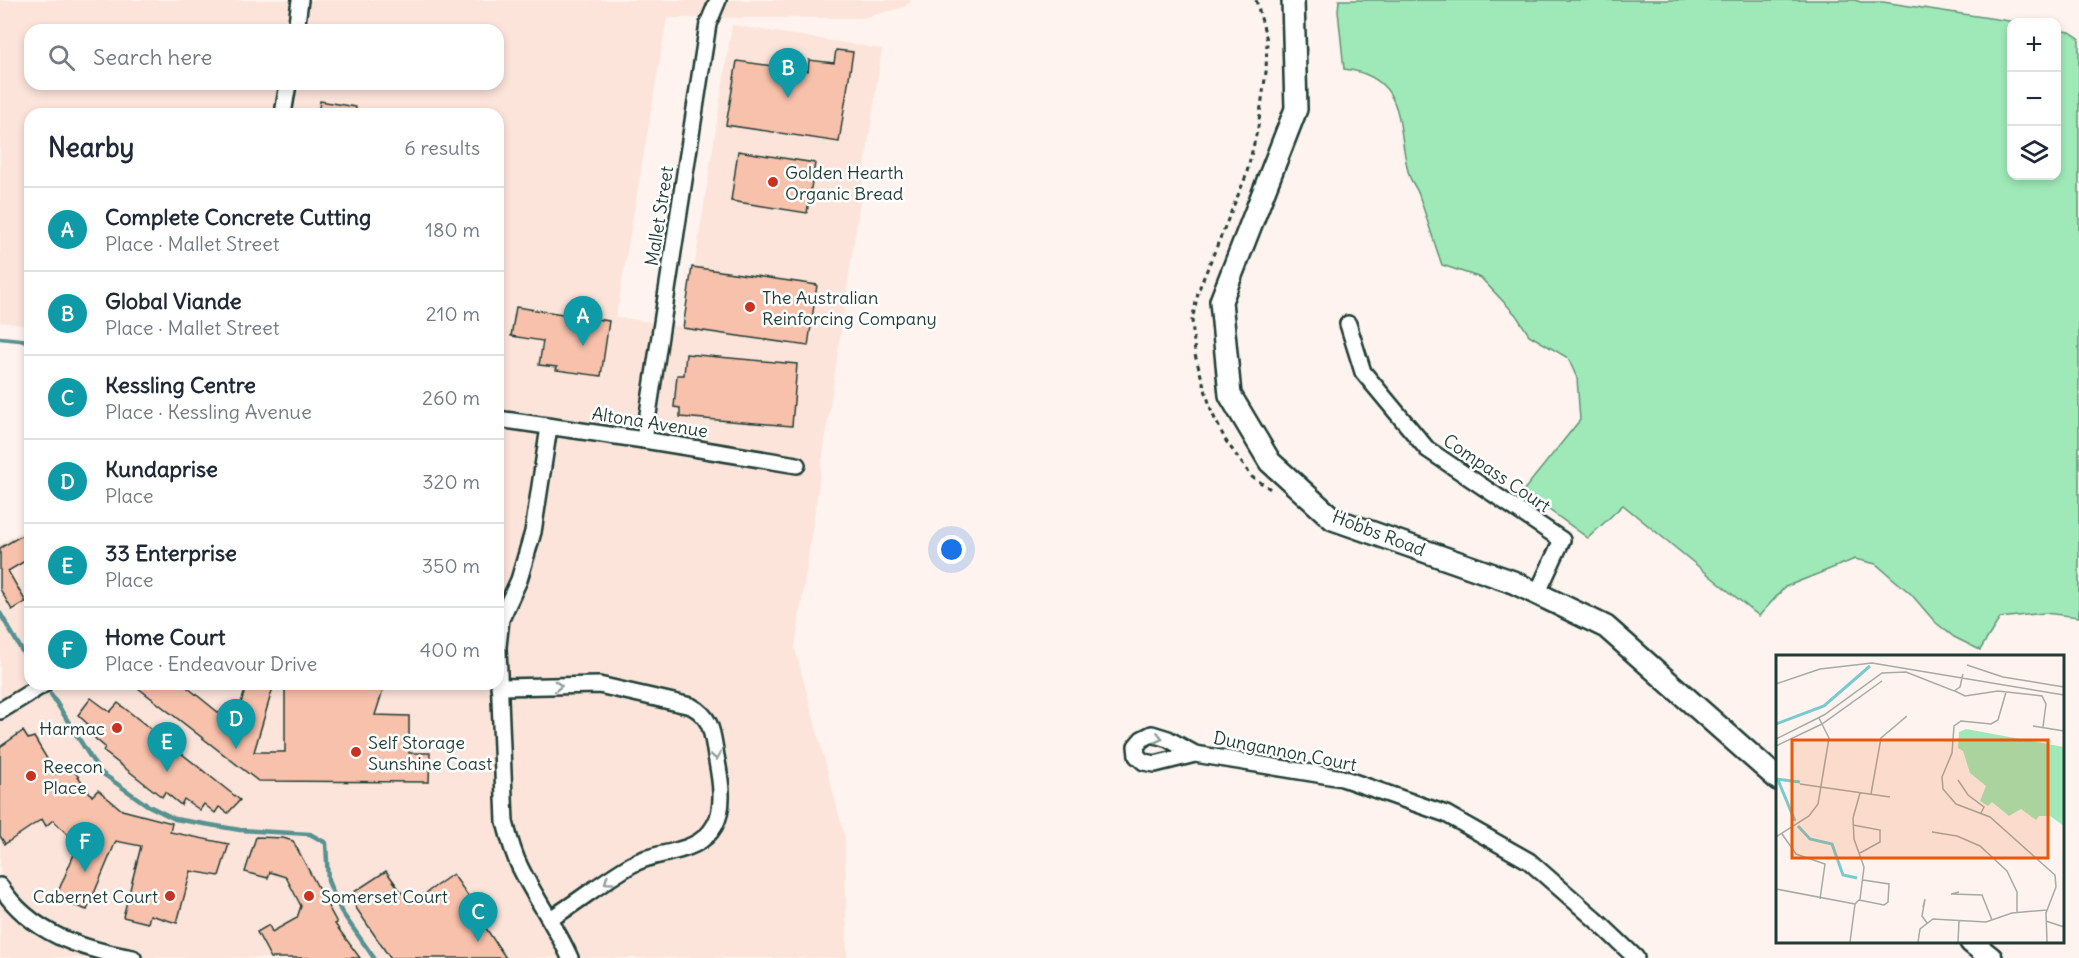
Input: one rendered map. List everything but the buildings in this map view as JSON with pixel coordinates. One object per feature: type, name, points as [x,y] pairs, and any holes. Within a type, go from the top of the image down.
[{"type":"street","points":[[297,24],[300,0]]},
{"type":"street","name":"Mallet Street","points":[[644,440],[708,24],[718,0]]},
{"type":"street","name":"Hobbs Road","points":[[1293,0],[1296,109],[1221,301],[1230,394],[1270,462],[1333,519],[1513,582],[1606,627],[1776,777]]},
{"type":"street","points":[[284,108],[287,90]]},
{"type":"street","name":"Compass Court","points":[[1348,324],[1363,372],[1427,449],[1562,540],[1537,594]]},
{"type":"street","name":"Altona Avenue","points":[[504,420],[797,465]]},
{"type":"street","points":[[504,612],[519,580],[533,532],[549,427]]},
{"type":"street","points":[[504,687],[586,685],[610,687],[691,706],[701,712],[711,728],[722,786],[722,804],[712,830],[704,838],[680,850],[654,855],[630,865],[550,919]]},
{"type":"street","points":[[0,711],[34,690]]},
{"type":"street","points":[[499,690],[505,822],[511,846],[520,868],[570,958]]},
{"type":"street","name":"Dungannon Court","points":[[1195,754],[1342,778],[1446,814],[1529,861],[1636,958]]},
{"type":"street","points":[[0,886],[15,906],[59,938],[99,952],[133,958]]},
{"type":"street","points":[[1972,943],[1990,958]]},
{"type":"path","points":[[1256,0],[1267,40],[1266,72],[1258,128],[1246,176],[1199,289],[1192,320],[1195,356],[1212,413],[1226,441],[1252,477],[1277,493]]},
{"type":"shaded area","points":[[0,0],[912,0],[904,7],[862,18],[667,18],[616,317],[685,327],[732,25],[882,49],[795,648],[845,837],[847,958],[0,958],[0,544],[24,530],[24,690],[504,690],[504,108],[24,108],[24,325],[0,322]]},
{"type":"green space","points":[[1339,0],[1854,0],[1883,2],[2007,21],[2007,180],[2061,180],[2061,31],[2070,32],[2079,38],[2079,617],[2044,613],[2000,618],[1980,650],[1954,637],[1935,622],[1911,594],[1876,564],[1855,559],[1785,587],[1759,616],[1623,505],[1588,538],[1523,491],[1580,420],[1577,378],[1568,358],[1529,335],[1516,315],[1481,278],[1442,265],[1418,192],[1409,175],[1396,107],[1390,94],[1380,82],[1365,74],[1344,69]]},
{"type":"waterway","points":[[0,338],[24,340]]},
{"type":"waterway","points":[[0,613],[24,654]]},
{"type":"waterway","points":[[51,694],[99,771],[147,805],[175,819],[240,830],[310,834],[326,843],[328,881],[341,911],[374,958]]},
{"type":"place","name":"Global Viande","points":[[788,98]]},
{"type":"place","name":"Golden Hearth Organic Bread","points":[[773,182]]},
{"type":"place","name":"The Australian Reinforcing Company","points":[[750,307]]},
{"type":"place","name":"Complete Concrete Cutting","points":[[583,346]]},
{"type":"place","name":"Harmac","points":[[117,728]]},
{"type":"place","name":"Kundaprise","points":[[236,749]]},
{"type":"place","name":"Self Storage Sunshine Coast","points":[[356,752]]},
{"type":"place","name":"33 Enterprise","points":[[167,772]]},
{"type":"place","name":"Reecon Place","points":[[31,776]]},
{"type":"place","name":"Home Court","points":[[85,872]]},
{"type":"place","name":"Cabernet Court","points":[[170,896]]},
{"type":"place","name":"Somerset Court","points":[[309,896]]},
{"type":"place","name":"Kessling Centre","points":[[478,942]]}]
